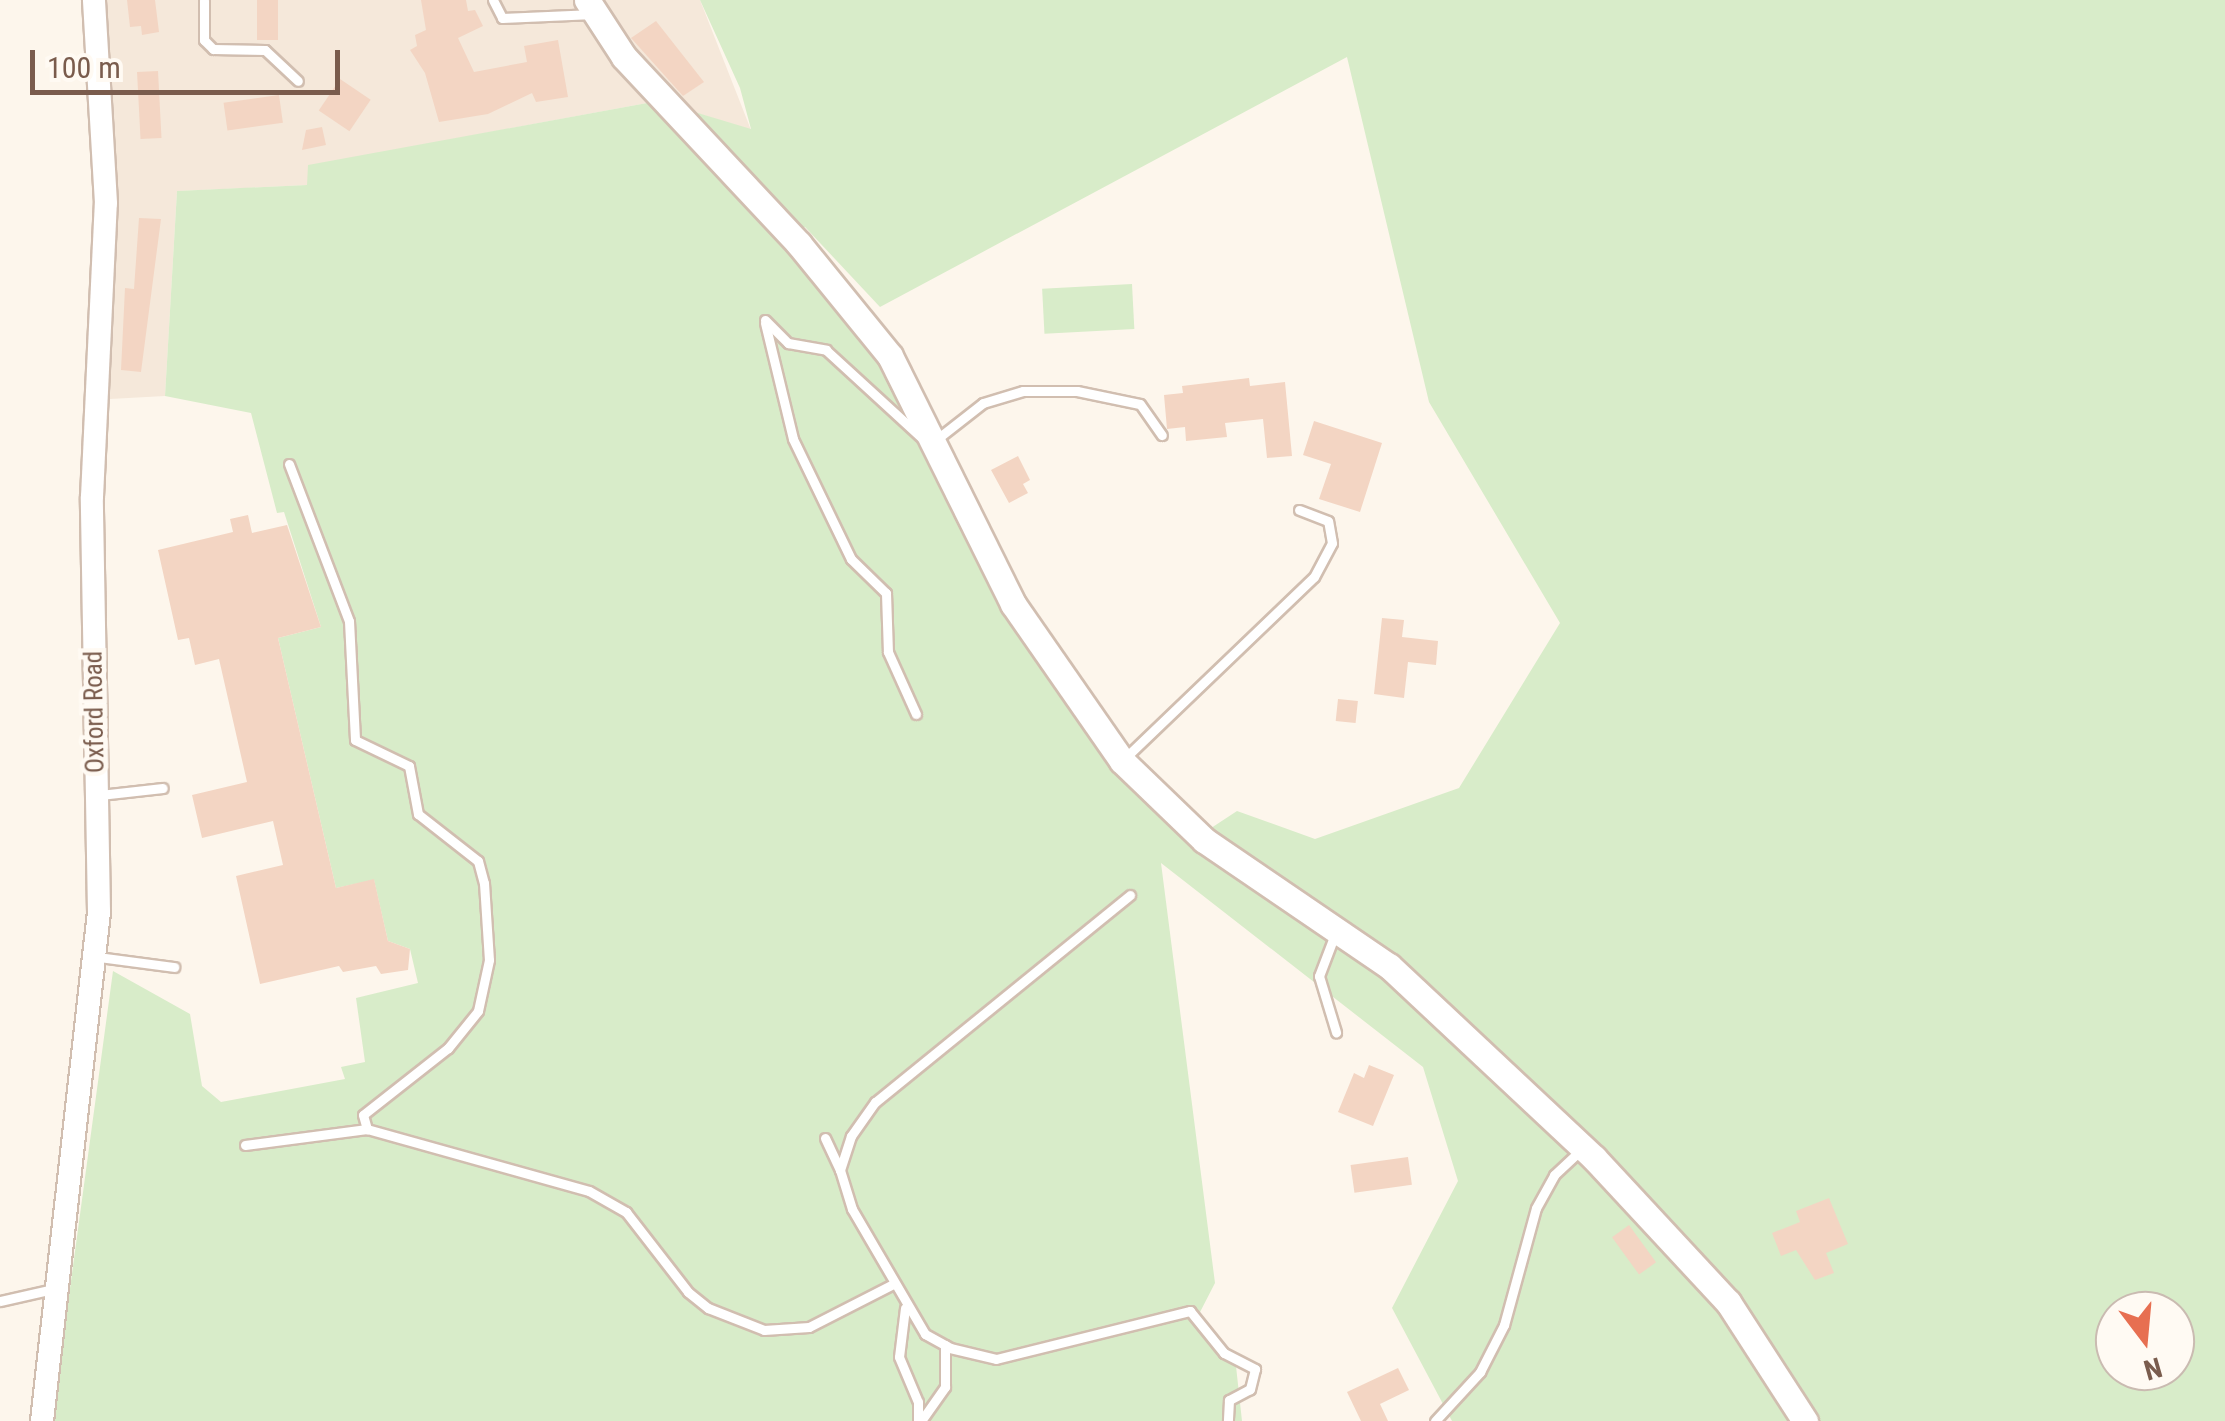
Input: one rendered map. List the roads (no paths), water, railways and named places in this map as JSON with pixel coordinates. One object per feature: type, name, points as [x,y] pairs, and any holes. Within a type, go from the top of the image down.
[{"type":"main road","points":[[591,7],[650,86],[863,320],[935,440],[1020,616],[1122,761],[1204,840],[1338,927],[1389,966],[1583,1148],[1728,1302],[1805,1421]]},
{"type":"street","name":"Oxford Road","points":[[42,1421],[97,957],[92,498],[106,202],[94,0]]},
{"type":"lane","points":[[204,0],[204,40],[213,50],[265,50],[298,81]]},
{"type":"lane","points":[[493,0],[502,18],[591,7]]},
{"type":"lane","points":[[916,714],[888,652],[886,594],[851,558],[792,440],[765,320],[788,344],[826,350],[909,431],[935,440],[983,403],[1023,390],[1076,390],[1140,404],[1162,435]]},
{"type":"lane","points":[[289,464],[349,622],[355,740],[405,762],[418,814],[474,858],[484,874],[489,960],[478,1011],[448,1048],[363,1115],[368,1129]]},
{"type":"lane","points":[[1122,761],[1314,577],[1332,543],[1328,521],[1299,510]]},
{"type":"lane","points":[[98,796],[162,788]]},
{"type":"lane","points":[[840,1170],[851,1136],[876,1102],[1130,895]]},
{"type":"lane","points":[[1336,1032],[1319,976],[1338,927]]},
{"type":"lane","points":[[97,957],[174,967]]},
{"type":"lane","points":[[245,1145],[368,1129],[610,1199],[688,1292],[708,1308],[764,1330],[809,1327],[894,1284]]},
{"type":"lane","points":[[825,1138],[852,1208],[905,1308],[944,1345],[980,1357],[1026,1355],[1147,1317],[1190,1311],[1224,1353],[1255,1369],[1250,1389],[1229,1400],[1228,1421]]},
{"type":"lane","points":[[1436,1421],[1480,1372],[1504,1325],[1536,1208],[1554,1175],[1583,1148]]},
{"type":"lane","points":[[0,1301],[60,1287]]},
{"type":"lane","points":[[905,1308],[898,1357],[918,1402],[919,1421]]},
{"type":"lane","points":[[919,1421],[944,1387],[944,1345]]}]
